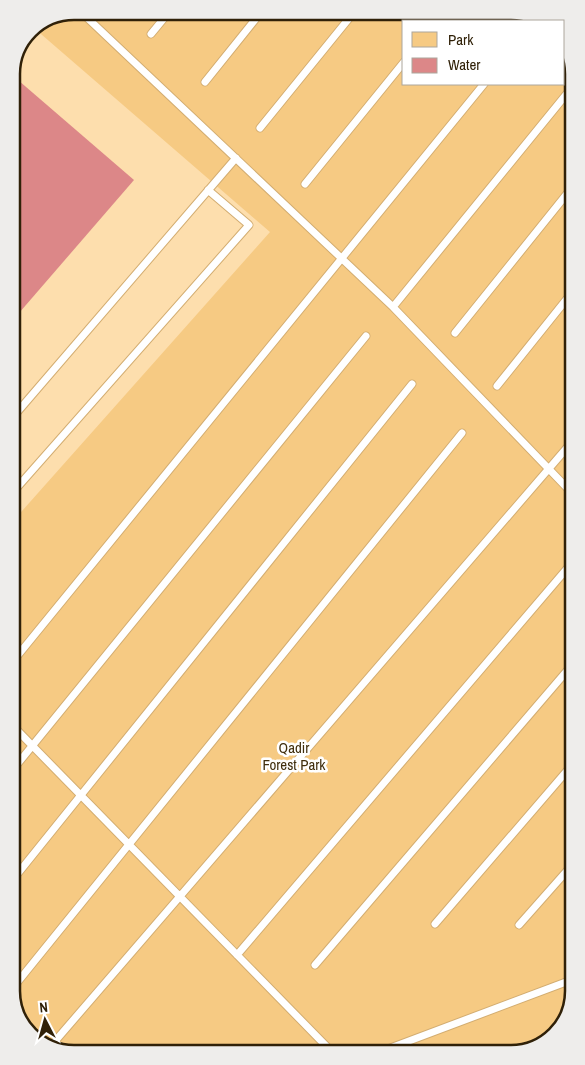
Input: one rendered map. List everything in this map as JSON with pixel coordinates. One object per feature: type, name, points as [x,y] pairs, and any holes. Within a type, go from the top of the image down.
[{"type":"lane","points":[[90,20],[393,307],[565,486]]},
{"type":"lane","points":[[151,34],[163,20]]},
{"type":"lane","points":[[205,82],[255,20]]},
{"type":"lane","points":[[260,128],[348,20]]},
{"type":"lane","points":[[305,184],[402,64]]},
{"type":"lane","points":[[20,653],[483,85]]},
{"type":"lane","points":[[393,307],[565,95]]},
{"type":"lane","points":[[20,409],[236,158]]},
{"type":"lane","points":[[20,484],[249,225],[208,190]]},
{"type":"lane","points":[[455,333],[565,196]]},
{"type":"lane","points":[[497,386],[565,301]]},
{"type":"lane","points":[[20,761],[366,336]]},
{"type":"lane","points":[[20,872],[412,384]]},
{"type":"lane","points":[[20,979],[462,433]]},
{"type":"lane","points":[[54,1041],[565,450]]},
{"type":"lane","points":[[237,955],[565,572]]},
{"type":"lane","points":[[315,965],[565,673]]},
{"type":"lane","points":[[20,733],[325,1045]]},
{"type":"lane","points":[[435,924],[565,774]]},
{"type":"lane","points":[[519,925],[565,873]]},
{"type":"lane","points":[[398,1045],[565,982]]},
{"type":"green space","name":"Qadir Forest Park","points":[[74,20],[402,20],[402,85],[565,85],[565,998],[556,1021],[544,1034],[531,1041],[510,1045],[71,1045],[54,1041],[41,1034],[31,1024],[24,1011],[20,990],[20,513],[270,232],[40,33],[54,24]]},
{"type":"water","points":[[20,82],[134,180],[20,312]]}]
